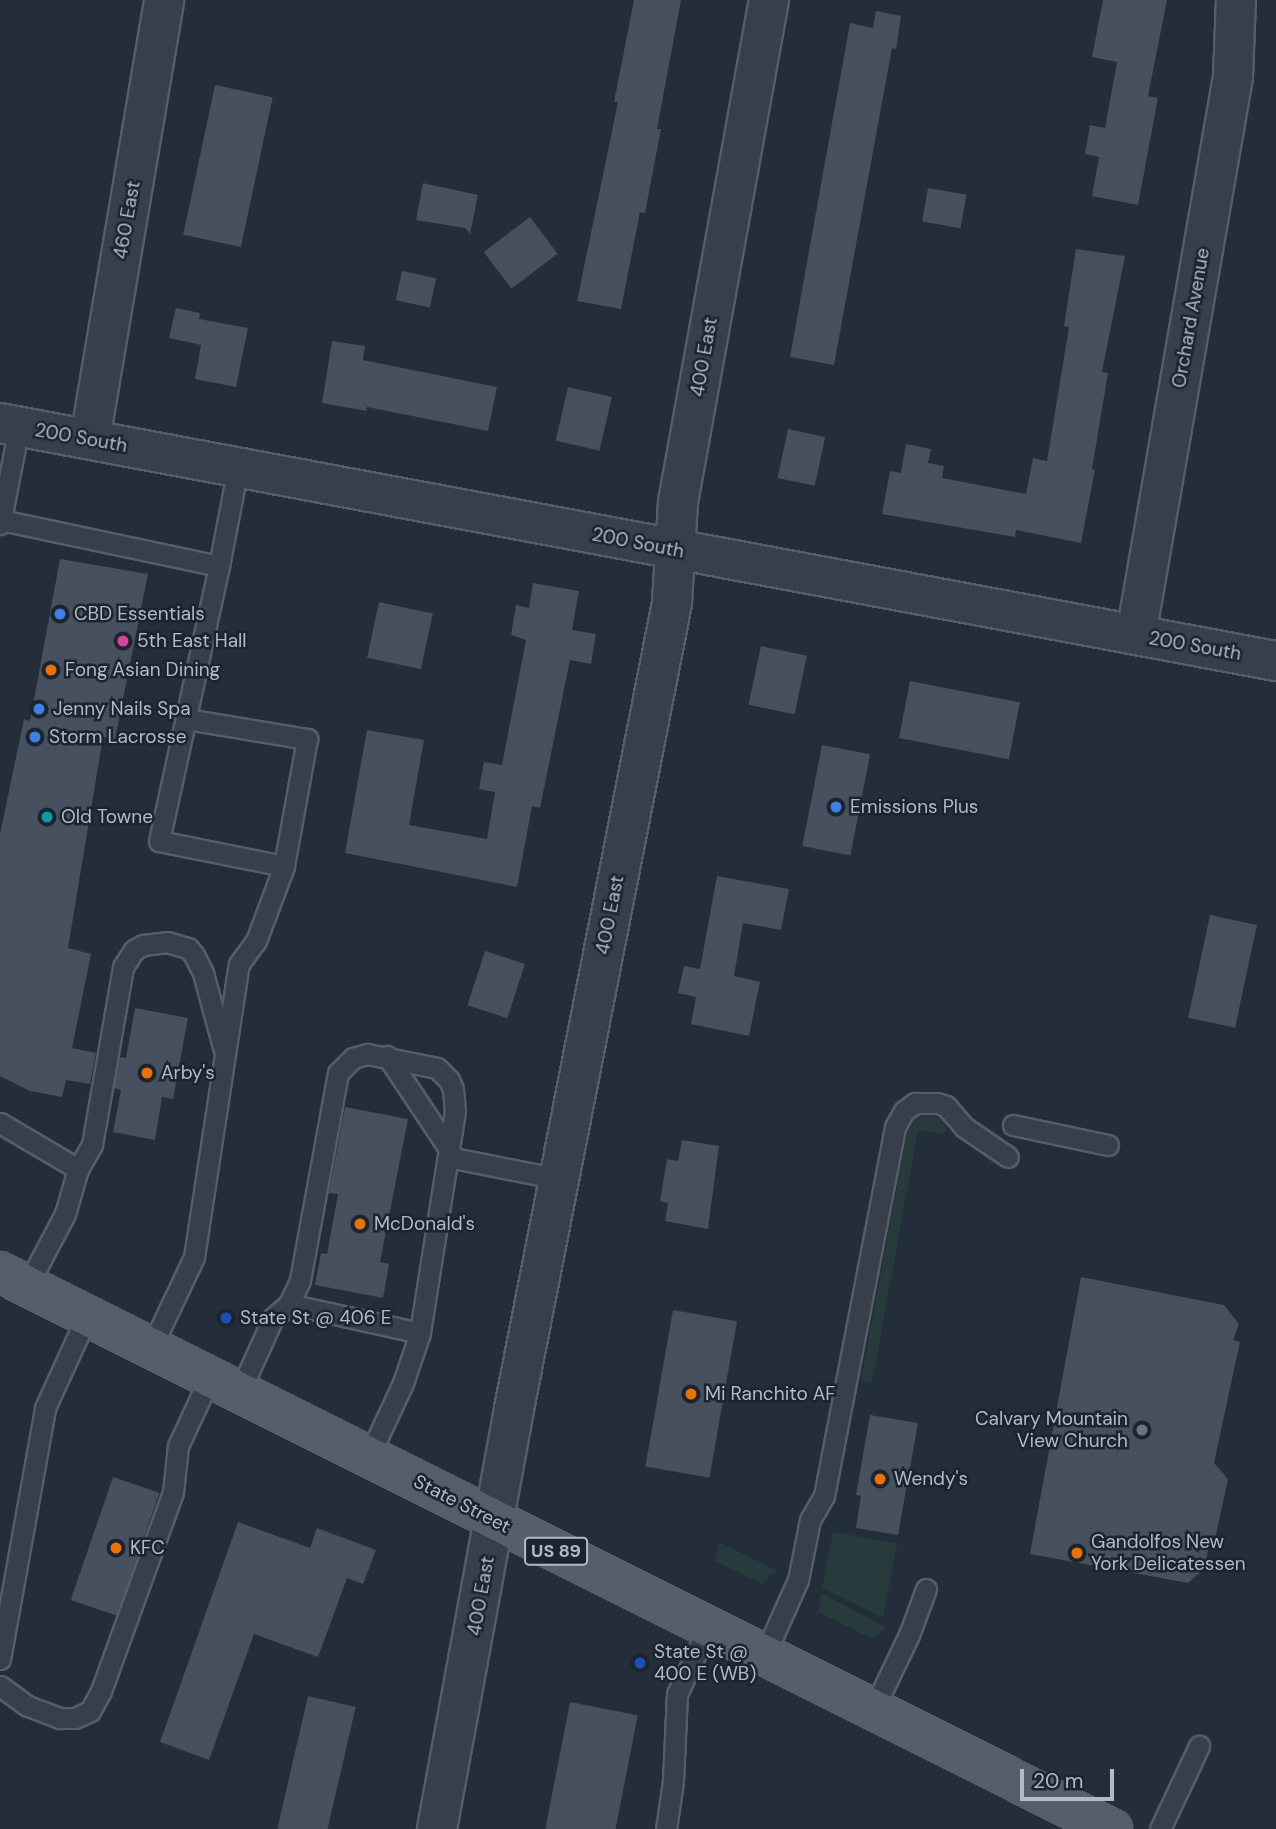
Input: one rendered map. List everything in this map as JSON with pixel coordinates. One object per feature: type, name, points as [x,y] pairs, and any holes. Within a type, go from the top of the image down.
[{"type":"main road","name":"State Street","points":[[14,1279],[873,1710],[1069,1819],[1112,1829]]},
{"type":"street","name":"460 East","points":[[90,439],[164,0]]},
{"type":"street","name":"400 East","points":[[437,1829],[559,1179],[672,603],[678,502],[769,0]]},
{"type":"street","name":"Orchard Avenue","points":[[1136,635],[1233,76],[1236,0]]},
{"type":"street","name":"200 South","points":[[10,425],[1276,661]]},
{"type":"lane","points":[[10,425],[1,515],[219,566]]},
{"type":"lane","points":[[238,467],[159,841],[284,866]]},
{"type":"lane","points":[[151,1348],[194,1257],[239,964],[256,941],[284,866],[307,739],[186,719]]},
{"type":"lane","points":[[14,1279],[65,1214],[78,1169],[92,1145],[124,967],[134,950],[143,945],[167,942],[188,948],[204,974],[225,1055]]},
{"type":"lane","points":[[0,1686],[28,1706],[60,1718],[75,1718],[90,1710],[101,1691],[173,1492],[178,1446],[273,1318],[289,1304],[300,1280],[338,1073],[352,1058],[367,1054],[437,1068],[449,1080],[455,1100],[419,1333],[403,1382],[369,1456]]},
{"type":"lane","points":[[387,1056],[448,1153],[559,1179]]},
{"type":"lane","points":[[764,1656],[798,1580],[810,1520],[824,1496],[895,1127],[904,1111],[915,1103],[937,1103],[946,1106],[964,1127],[1008,1157]]},
{"type":"lane","points":[[0,1123],[78,1169]]},
{"type":"lane","points":[[1013,1125],[1108,1145]]},
{"type":"lane","points":[[289,1304],[419,1333]]},
{"type":"lane","points":[[0,1658],[45,1408],[87,1316]]},
{"type":"lane","points":[[873,1710],[909,1635],[926,1589]]},
{"type":"lane","points":[[666,1829],[673,1781],[677,1693],[708,1628]]},
{"type":"lane","points":[[1160,1829],[1199,1746]]},
{"type":"shaded area","points":[[924,1114],[942,1119],[947,1130],[942,1134],[918,1130],[872,1383],[861,1381],[907,1132],[914,1120]]},
{"type":"shaded area","points":[[833,1532],[897,1543],[883,1618],[822,1588]]},
{"type":"shaded area","points":[[719,1542],[776,1571],[762,1584],[715,1561]]},
{"type":"shaded area","points":[[821,1593],[886,1627],[872,1639],[818,1612]]},
{"type":"building","points":[[634,0],[681,0],[657,129],[661,129],[645,213],[640,212],[621,309],[577,301],[618,102],[614,102]]},
{"type":"building","points":[[1103,0],[1167,0],[1148,96],[1158,98],[1138,205],[1092,196],[1099,157],[1085,154],[1090,125],[1105,128],[1117,62],[1092,57]]},
{"type":"building","points":[[876,11],[901,16],[896,49],[892,48],[834,365],[790,357],[850,23],[873,28]]},
{"type":"building","points":[[215,85],[273,97],[241,247],[183,235]]},
{"type":"building","points":[[423,183],[478,195],[470,234],[465,228],[416,220]]},
{"type":"building","points":[[928,188],[966,195],[961,228],[922,221]]},
{"type":"building","points":[[530,217],[558,254],[511,289],[484,252]]},
{"type":"building","points":[[1076,249],[1125,256],[1102,372],[1108,373],[1092,469],[1095,470],[1081,543],[1016,530],[1015,537],[882,514],[890,471],[901,473],[906,444],[931,449],[928,463],[944,466],[942,478],[1026,494],[1033,458],[1047,461],[1069,327],[1064,326]]},
{"type":"building","points":[[402,271],[436,278],[430,308],[396,300]]},
{"type":"building","points":[[176,308],[200,313],[199,319],[248,328],[236,387],[195,379],[201,345],[169,338]]},
{"type":"building","points":[[332,341],[365,346],[363,360],[497,387],[488,431],[367,407],[366,411],[322,403]]},
{"type":"building","points":[[568,387],[612,397],[599,451],[556,441]]},
{"type":"building","points":[[788,429],[825,437],[815,486],[778,478]]},
{"type":"building","name":"Old Towne","points":[[60,559],[148,574],[115,739],[103,737],[68,948],[91,954],[72,1048],[96,1053],[90,1084],[66,1080],[62,1097],[30,1091],[0,1076],[0,834],[24,719],[30,721]]},
{"type":"building","points":[[533,583],[579,591],[572,630],[596,634],[591,664],[570,660],[540,808],[532,806],[517,887],[345,853],[367,730],[424,740],[409,825],[487,839],[495,792],[479,789],[484,762],[502,765],[526,640],[511,635],[516,605],[529,608]]},
{"type":"building","points":[[379,602],[433,613],[421,669],[367,658]]},
{"type":"building","points":[[761,646],[807,656],[794,714],[749,705]]},
{"type":"building","points":[[910,681],[1020,702],[1009,759],[899,738]]},
{"type":"building","name":"Emissions Plus","points":[[822,745],[870,754],[850,855],[802,846]]},
{"type":"building","points":[[717,876],[789,889],[781,930],[743,923],[734,976],[760,982],[749,1036],[691,1024],[696,997],[678,993],[684,966],[700,969]]},
{"type":"building","points":[[1210,915],[1257,925],[1235,1028],[1188,1018]]},
{"type":"building","points":[[485,951],[525,964],[507,1018],[467,1005]]},
{"type":"building","name":"Arby's","points":[[135,1008],[188,1018],[173,1099],[162,1097],[155,1140],[113,1132],[121,1090],[114,1088],[120,1057],[126,1058]]},
{"type":"building","name":"McDonald's","points":[[345,1107],[408,1119],[380,1262],[389,1264],[383,1298],[315,1285],[321,1253],[327,1254],[338,1194],[329,1193]]},
{"type":"building","points":[[682,1140],[719,1146],[708,1229],[665,1221],[668,1203],[660,1201],[667,1159],[678,1161]]},
{"type":"building","points":[[1081,1277],[1224,1305],[1239,1324],[1233,1340],[1240,1342],[1214,1463],[1228,1479],[1214,1544],[1209,1544],[1205,1568],[1188,1583],[1030,1554]]},
{"type":"building","name":"Mi Ranchito AF","points":[[673,1310],[737,1321],[709,1478],[645,1467]]},
{"type":"building","name":"Wendy's","points":[[870,1415],[918,1423],[898,1535],[856,1528],[861,1496],[856,1495]]},
{"type":"building","name":"KFC","points":[[113,1477],[159,1493],[117,1616],[71,1600]]},
{"type":"building","points":[[238,1522],[310,1548],[317,1528],[376,1550],[363,1584],[347,1578],[318,1657],[254,1634],[209,1760],[160,1742]]},
{"type":"building","points":[[308,1696],[356,1707],[328,1829],[277,1829]]},
{"type":"building","points":[[570,1702],[638,1715],[616,1829],[545,1829]]},
{"type":"place","name":"CBD Essentials","points":[[60,614]]},
{"type":"place","name":"5th East Hall","points":[[123,641]]},
{"type":"place","name":"Fong Asian Dining","points":[[51,670]]},
{"type":"place","name":"Jenny Nails Spa","points":[[39,709]]},
{"type":"place","name":"Storm Lacrosse","points":[[35,737]]},
{"type":"place","name":"Emissions Plus","points":[[836,807]]},
{"type":"place","name":"Old Towne","points":[[47,817]]},
{"type":"place","name":"Arby's","points":[[147,1073]]},
{"type":"place","name":"McDonald's","points":[[360,1224]]},
{"type":"place","name":"State St @ 406 E","points":[[226,1318]]},
{"type":"place","name":"Mi Ranchito AF","points":[[691,1394]]},
{"type":"place","name":"Calvary Mountain View Church","points":[[1142,1430]]},
{"type":"place","name":"Wendy's","points":[[880,1479]]},
{"type":"place","name":"KFC","points":[[116,1548]]},
{"type":"place","name":"Gandolfos New York Delicatessen","points":[[1077,1553]]},
{"type":"place","name":"State St @ 400 E (WB)","points":[[640,1663]]}]
